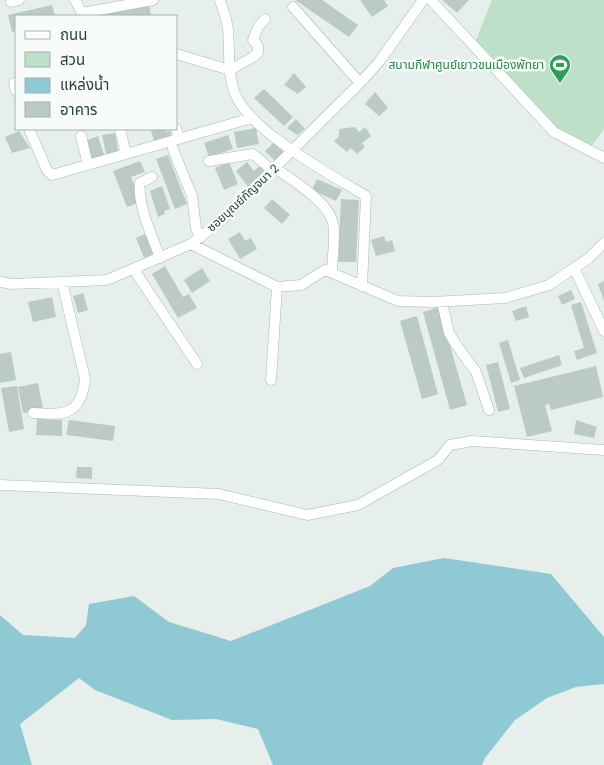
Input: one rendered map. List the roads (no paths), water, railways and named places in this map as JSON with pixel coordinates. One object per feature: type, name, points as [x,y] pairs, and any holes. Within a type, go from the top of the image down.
[{"type":"street","points":[[75,0],[82,13],[110,4],[154,0]]},
{"type":"street","points":[[220,0],[228,27],[230,70],[236,94],[252,118],[292,151],[366,196],[362,286]]},
{"type":"street","name":"ซอยบุณย์กัญจนา 2","points":[[0,282],[12,284],[107,280],[134,270],[200,238],[223,219],[380,62],[423,0]]},
{"type":"street","points":[[431,0],[554,132],[604,158]]},
{"type":"street","points":[[293,7],[360,83]]},
{"type":"street","points":[[178,55],[230,70],[258,53],[258,46],[253,40],[258,27],[265,19]]},
{"type":"street","points":[[29,130],[49,173],[52,175],[252,118]]},
{"type":"street","points":[[120,130],[126,154]]},
{"type":"street","points":[[177,130],[179,139]]},
{"type":"street","points":[[81,136],[88,165]]},
{"type":"street","points":[[173,149],[192,196],[196,228],[200,238]]},
{"type":"street","points":[[209,161],[253,154],[319,201],[330,214],[334,224],[332,273]]},
{"type":"street","points":[[152,177],[140,183],[139,188],[144,213],[160,258]]},
{"type":"street","points":[[191,244],[277,287],[301,285],[325,270],[398,301],[442,302],[505,298],[549,285],[589,258],[604,243]]},
{"type":"street","points":[[574,268],[604,331]]},
{"type":"street","points":[[134,270],[196,364]]},
{"type":"street","points":[[33,413],[60,415],[70,411],[77,404],[83,392],[85,379],[62,282]]},
{"type":"street","points":[[271,380],[277,287]]},
{"type":"street","points":[[442,302],[449,333],[476,372],[489,410]]},
{"type":"street","points":[[0,485],[219,494],[306,515],[358,505],[438,460],[450,445],[472,442],[604,450]]},
{"type":"water","points":[[444,558],[551,574],[604,637],[604,684],[576,687],[547,698],[515,720],[485,758],[482,765],[273,765],[258,729],[216,719],[172,720],[95,690],[79,678],[20,724],[32,765],[0,765],[0,615],[23,635],[75,638],[86,625],[89,604],[134,596],[169,622],[231,641],[370,586],[393,568]]},
{"type":"place","name":"สนามกีฬาศูนย์เยาวชนเมืองพัทยา","points":[[560,84]]}]
